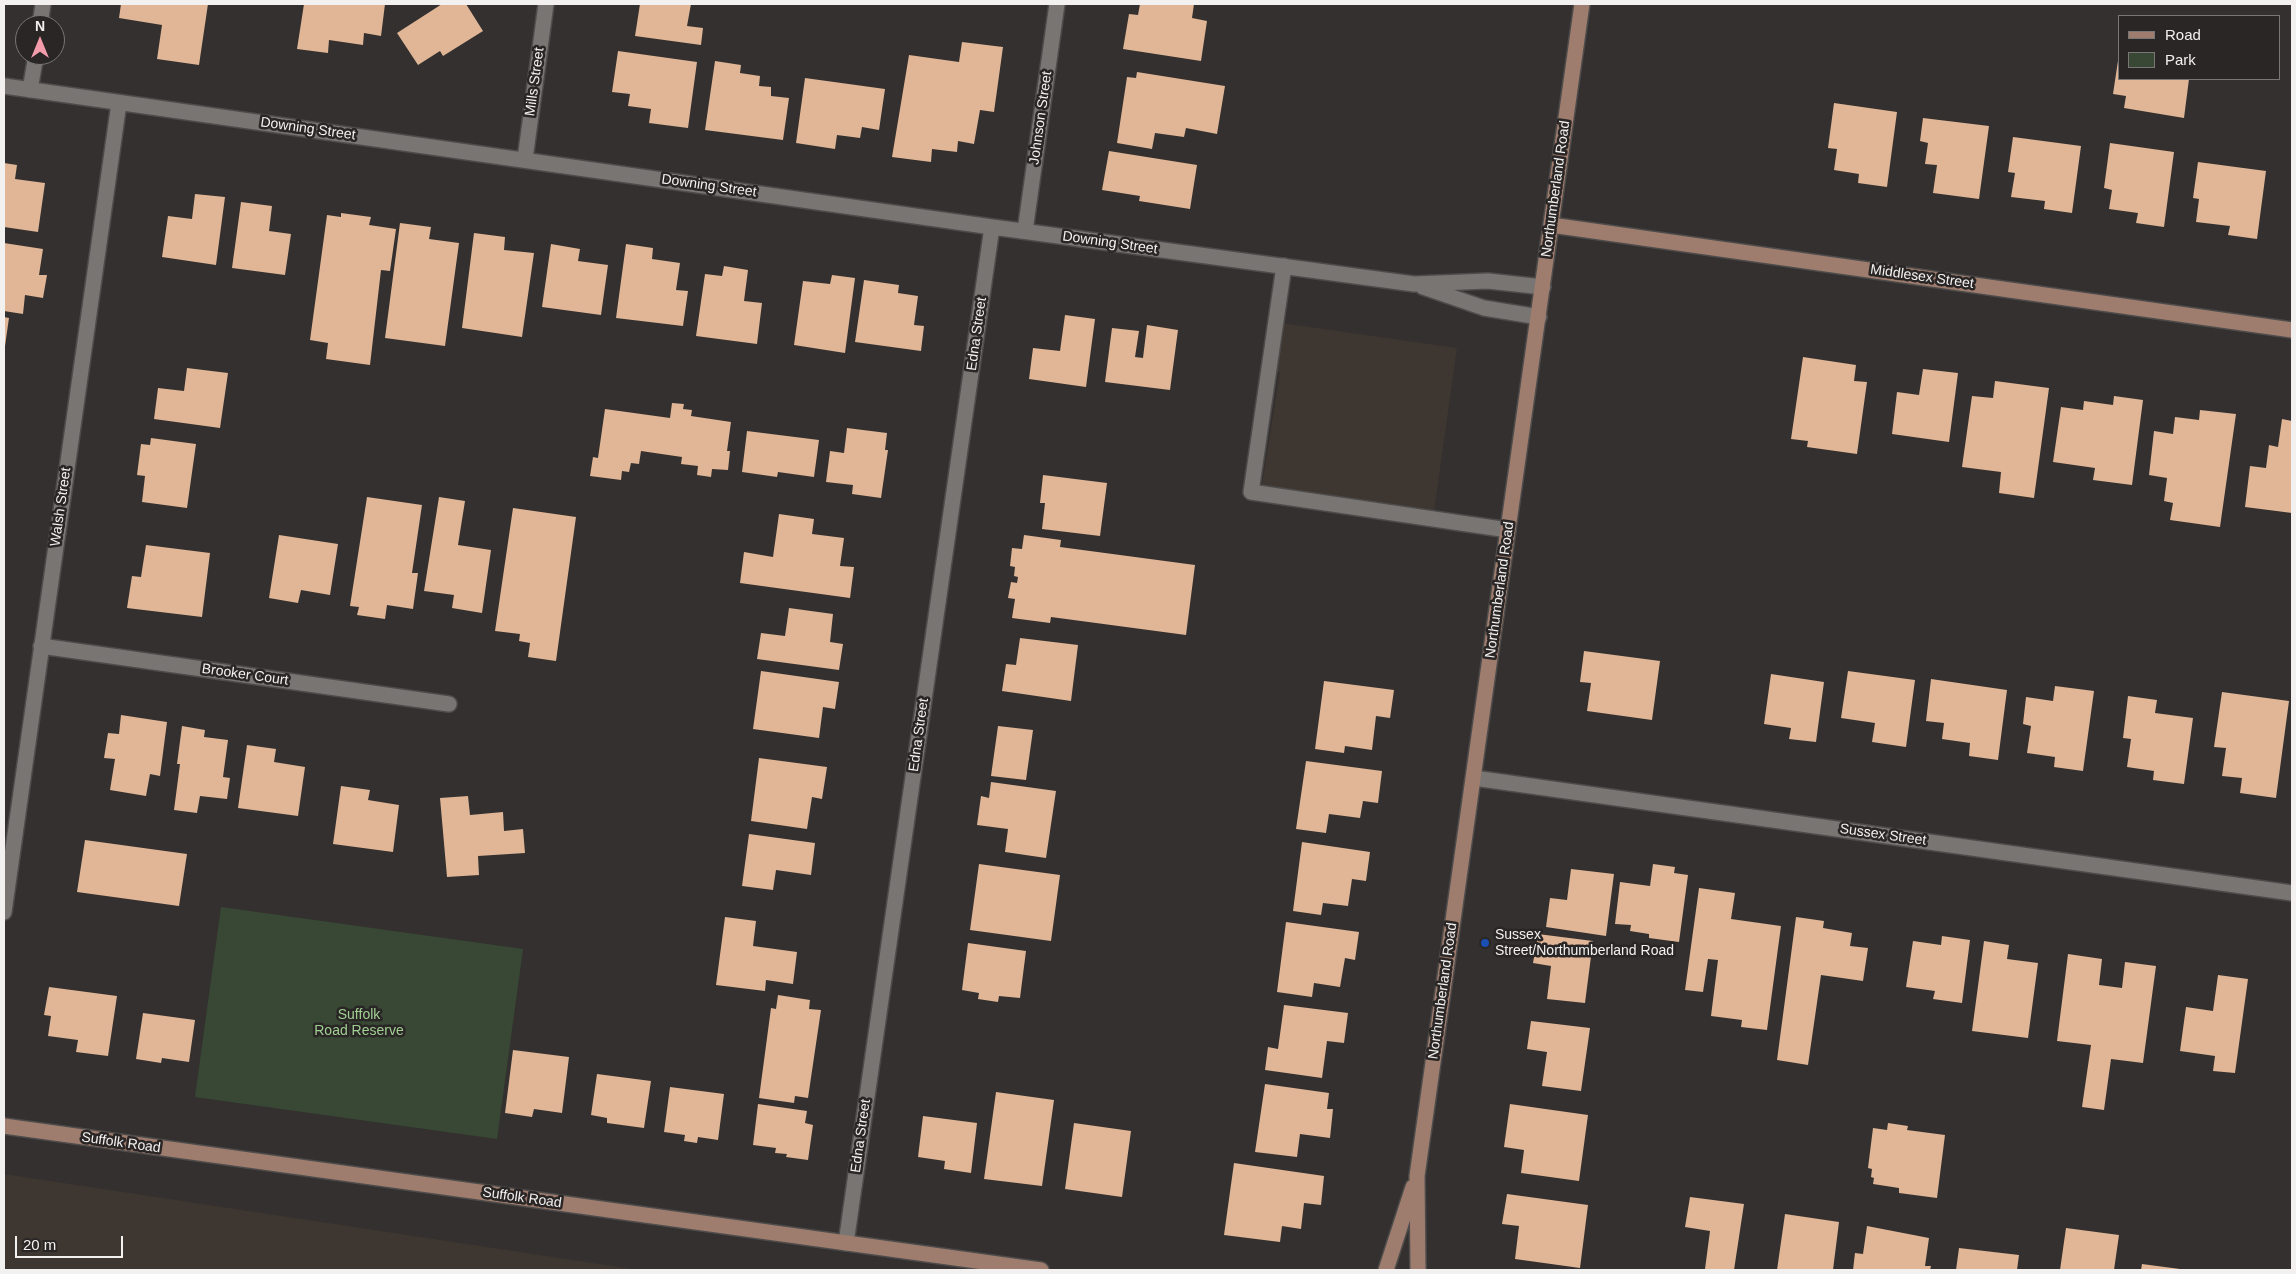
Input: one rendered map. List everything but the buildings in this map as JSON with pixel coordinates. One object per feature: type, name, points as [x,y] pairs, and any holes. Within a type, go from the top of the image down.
[{"type":"street","name":"Mills Street","points":[[524,159],[546,4]]},
{"type":"street","name":"Johnson Street","points":[[1024,231],[1057,4]]},
{"type":"street","name":"Northumberland Road","points":[[1418,1270],[1417,1176],[1582,4]]},
{"type":"street","points":[[30,90],[34,65]]},
{"type":"street","name":"Downing Street","points":[[4,86],[992,227],[1414,284],[1488,281],[1543,287]]},
{"type":"street","name":"Walsh Street","points":[[4,912],[118,103]]},
{"type":"street","name":"Middlesex Street","points":[[1551,225],[2292,330]]},
{"type":"street","name":"Edna Street","points":[[846,1243],[992,227]]},
{"type":"street","points":[[1284,266],[1251,492],[1508,530]]},
{"type":"street","name":"Downing Street","points":[[1414,284],[1484,308],[1539,317]]},
{"type":"street","name":"Brooker Court","points":[[41,646],[449,704]]},
{"type":"street","name":"Sussex Street","points":[[1474,778],[2292,892]]},
{"type":"street","name":"Suffolk Road","points":[[4,1126],[1041,1270]]},
{"type":"street","name":"Northumberland Road","points":[[1386,1270],[1417,1176]]},
{"type":"shaded area","points":[[1275,322],[1457,348],[1432,526],[1271,503],[1262,485],[1280,372],[1269,372]]},
{"type":"shaded area","points":[[4,1174],[639,1270],[4,1270]]},
{"type":"green space","name":"Suffolk Road Reserve","points":[[221,907],[523,949],[497,1139],[195,1097]]},
{"type":"place","name":"Sussex Street/Northumberland Road","points":[[1485,943]]}]
